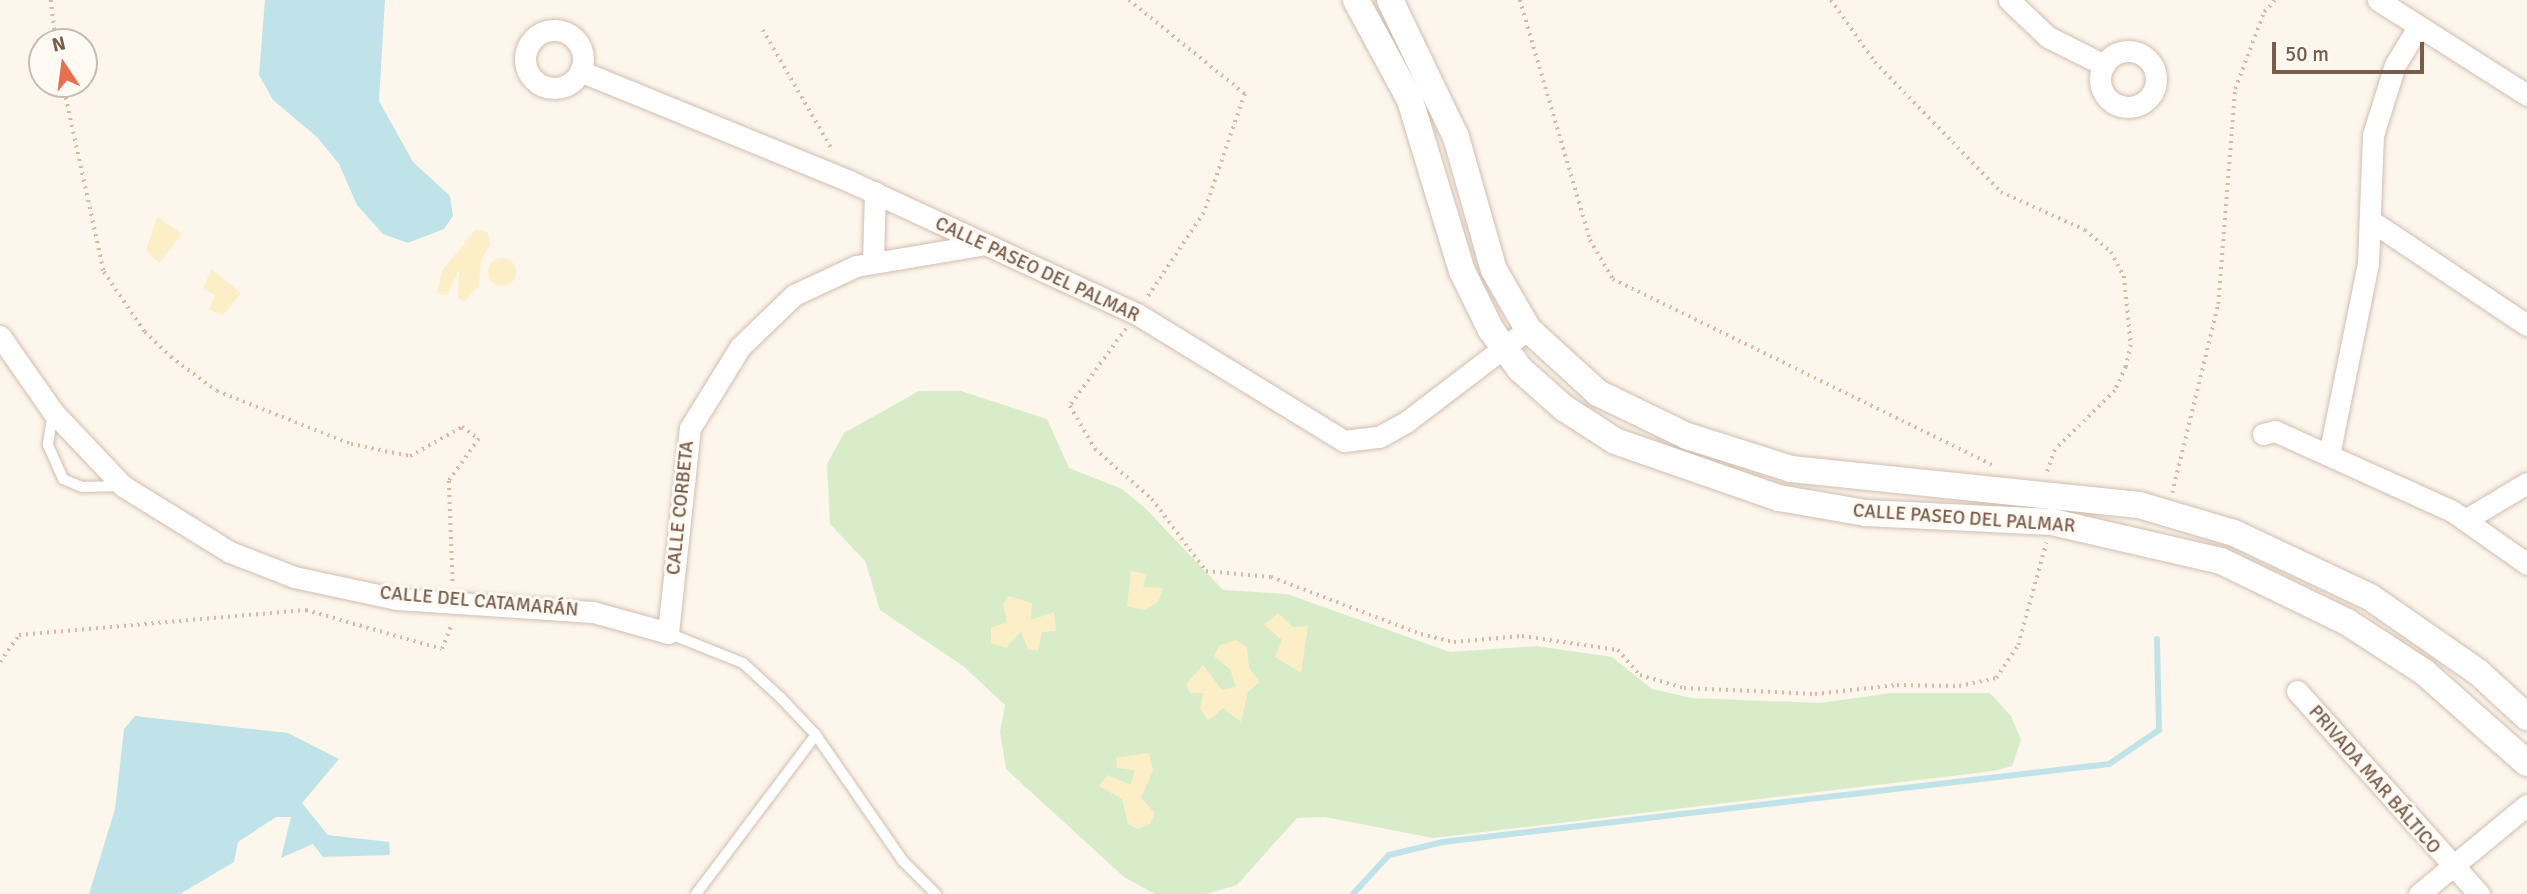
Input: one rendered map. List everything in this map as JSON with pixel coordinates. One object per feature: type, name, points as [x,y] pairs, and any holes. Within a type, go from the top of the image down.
[{"type":"street","name":"CALLE PASEO DEL PALMAR","points":[[1356,0],[1410,100],[1462,271],[1504,349],[1584,421],[1699,474],[1853,511],[2052,522],[2134,537],[2221,561],[2347,622],[2424,672],[2527,763]]},
{"type":"street","name":"CALLE PASEO DEL PALMAR","points":[[1390,0],[1436,86],[1494,270],[1528,329],[1598,393],[1640,417],[1742,455],[1845,477],[2049,493],[2139,505],[2234,533],[2370,597],[2468,665],[2527,718]]},
{"type":"street","points":[[2009,0],[2049,37],[2104,65]]},
{"type":"street","points":[[2378,0],[2527,95]]},
{"type":"street","points":[[2329,455],[2354,341],[2370,220],[2378,113],[2395,65],[2418,27]]},
{"type":"street","name":"CALLE PASEO DEL PALMAR","points":[[580,71],[875,192],[980,244],[1137,314],[1344,441],[1379,437],[1406,422],[1528,329]]},
{"type":"street","points":[[873,262],[875,192]]},
{"type":"street","points":[[2370,220],[2527,325]]},
{"type":"street","name":"CALLE CORBETA","points":[[668,633],[684,456],[712,387],[740,347],[794,295],[873,262],[980,244]]},
{"type":"street","name":"CALLE DEL CATAMARÁN","points":[[0,336],[53,412],[124,486],[230,552],[294,577],[397,599],[593,612],[668,633]]},
{"type":"street","points":[[2263,434],[2275,431],[2465,520],[2527,564]]},
{"type":"street","points":[[2465,520],[2527,483]]},
{"type":"street","points":[[2134,537],[2139,505]]},
{"type":"street","points":[[2221,561],[2234,533]]},
{"type":"street","name":"PRIVADA MAR BÁLTICO","points":[[2297,691],[2479,894]]},
{"type":"street","points":[[2419,894],[2527,805]]},
{"type":"lane","points":[[53,412],[48,445],[63,479],[82,486],[124,486]]},
{"type":"lane","name":"CALLE DEL CATAMARÁN","points":[[668,633],[743,663],[816,735],[903,861],[936,894]]},
{"type":"lane","points":[[695,894],[816,735]]},
{"type":"path","points":[[51,0],[54,28]]},
{"type":"path","points":[[1129,0],[1245,94],[1204,213],[1137,314],[1070,406],[1095,449],[1152,499],[1206,571],[1271,577],[1443,639],[1522,636],[1618,650],[1640,675],[1684,688],[1815,694],[1897,685],[1959,687],[1996,678],[2018,645],[2052,522]]},
{"type":"path","points":[[1520,0],[1590,240],[1612,279],[2002,470]]},
{"type":"path","points":[[1831,0],[1875,62],[2001,192],[2085,230],[2111,252],[2124,276],[2131,345],[2126,367],[2115,391],[2055,450],[2047,473],[2049,493]]},
{"type":"path","points":[[2167,512],[2218,304],[2233,100],[2264,12],[2275,0]]},
{"type":"path","points":[[763,30],[849,181]]},
{"type":"path","points":[[0,662],[19,635],[306,611],[442,649],[454,604],[449,481],[479,439],[462,427],[410,456],[351,444],[217,391],[171,357],[145,332],[104,272],[66,98]]},
{"type":"green space","points":[[919,391],[961,391],[1047,419],[1069,468],[1122,489],[1145,508],[1223,590],[1287,594],[1450,652],[1537,646],[1612,657],[1652,689],[1692,698],[1820,703],[1891,693],[1990,693],[2011,716],[2021,740],[2012,766],[1994,771],[1433,838],[1325,817],[1297,818],[1237,885],[1206,894],[1155,894],[1124,877],[1006,769],[1000,732],[1005,705],[963,666],[880,610],[865,561],[830,524],[827,464],[844,433]]},
{"type":"sand","points":[[157,217],[182,234],[159,263],[146,250]]},
{"type":"sand","points":[[475,230],[487,232],[491,243],[481,260],[479,285],[465,301],[458,298],[459,270],[447,295],[437,294],[442,271]]},
{"type":"sand","points":[[502,258],[512,262],[516,272],[512,282],[502,286],[492,282],[488,272],[492,262]]},
{"type":"sand","points":[[211,269],[241,293],[223,315],[209,310],[215,295],[203,289]]},
{"type":"sand","points":[[1131,571],[1147,574],[1143,587],[1163,588],[1158,602],[1144,610],[1127,606]]},
{"type":"sand","points":[[1009,596],[1032,603],[1031,620],[1054,612],[1056,631],[1042,632],[1038,651],[1028,649],[1021,631],[1006,648],[991,643],[991,628],[1007,622],[1003,605]]},
{"type":"sand","points":[[1278,613],[1293,627],[1308,626],[1301,673],[1275,657],[1282,640],[1264,625]]},
{"type":"sand","points":[[1236,640],[1247,647],[1249,668],[1260,682],[1248,692],[1241,722],[1223,708],[1208,721],[1200,708],[1203,693],[1190,693],[1186,684],[1203,665],[1222,690],[1236,687],[1230,669],[1214,656],[1220,645]]},
{"type":"sand","points":[[1149,753],[1153,771],[1141,798],[1155,813],[1150,824],[1138,829],[1128,824],[1122,799],[1099,786],[1107,775],[1131,785],[1135,770],[1117,768],[1116,758]]},
{"type":"water","points":[[265,0],[385,0],[379,101],[413,162],[450,196],[453,216],[444,229],[408,243],[383,234],[357,205],[339,164],[317,137],[273,100],[259,75]]},
{"type":"water","points":[[135,716],[288,733],[339,759],[302,803],[328,835],[389,842],[390,855],[323,857],[313,844],[281,858],[291,817],[276,817],[238,842],[234,862],[180,894],[89,894],[115,809],[124,729]]},
{"type":"waterway","points":[[1353,894],[1389,855],[1443,842],[2109,764],[2159,730],[2157,639]]}]
